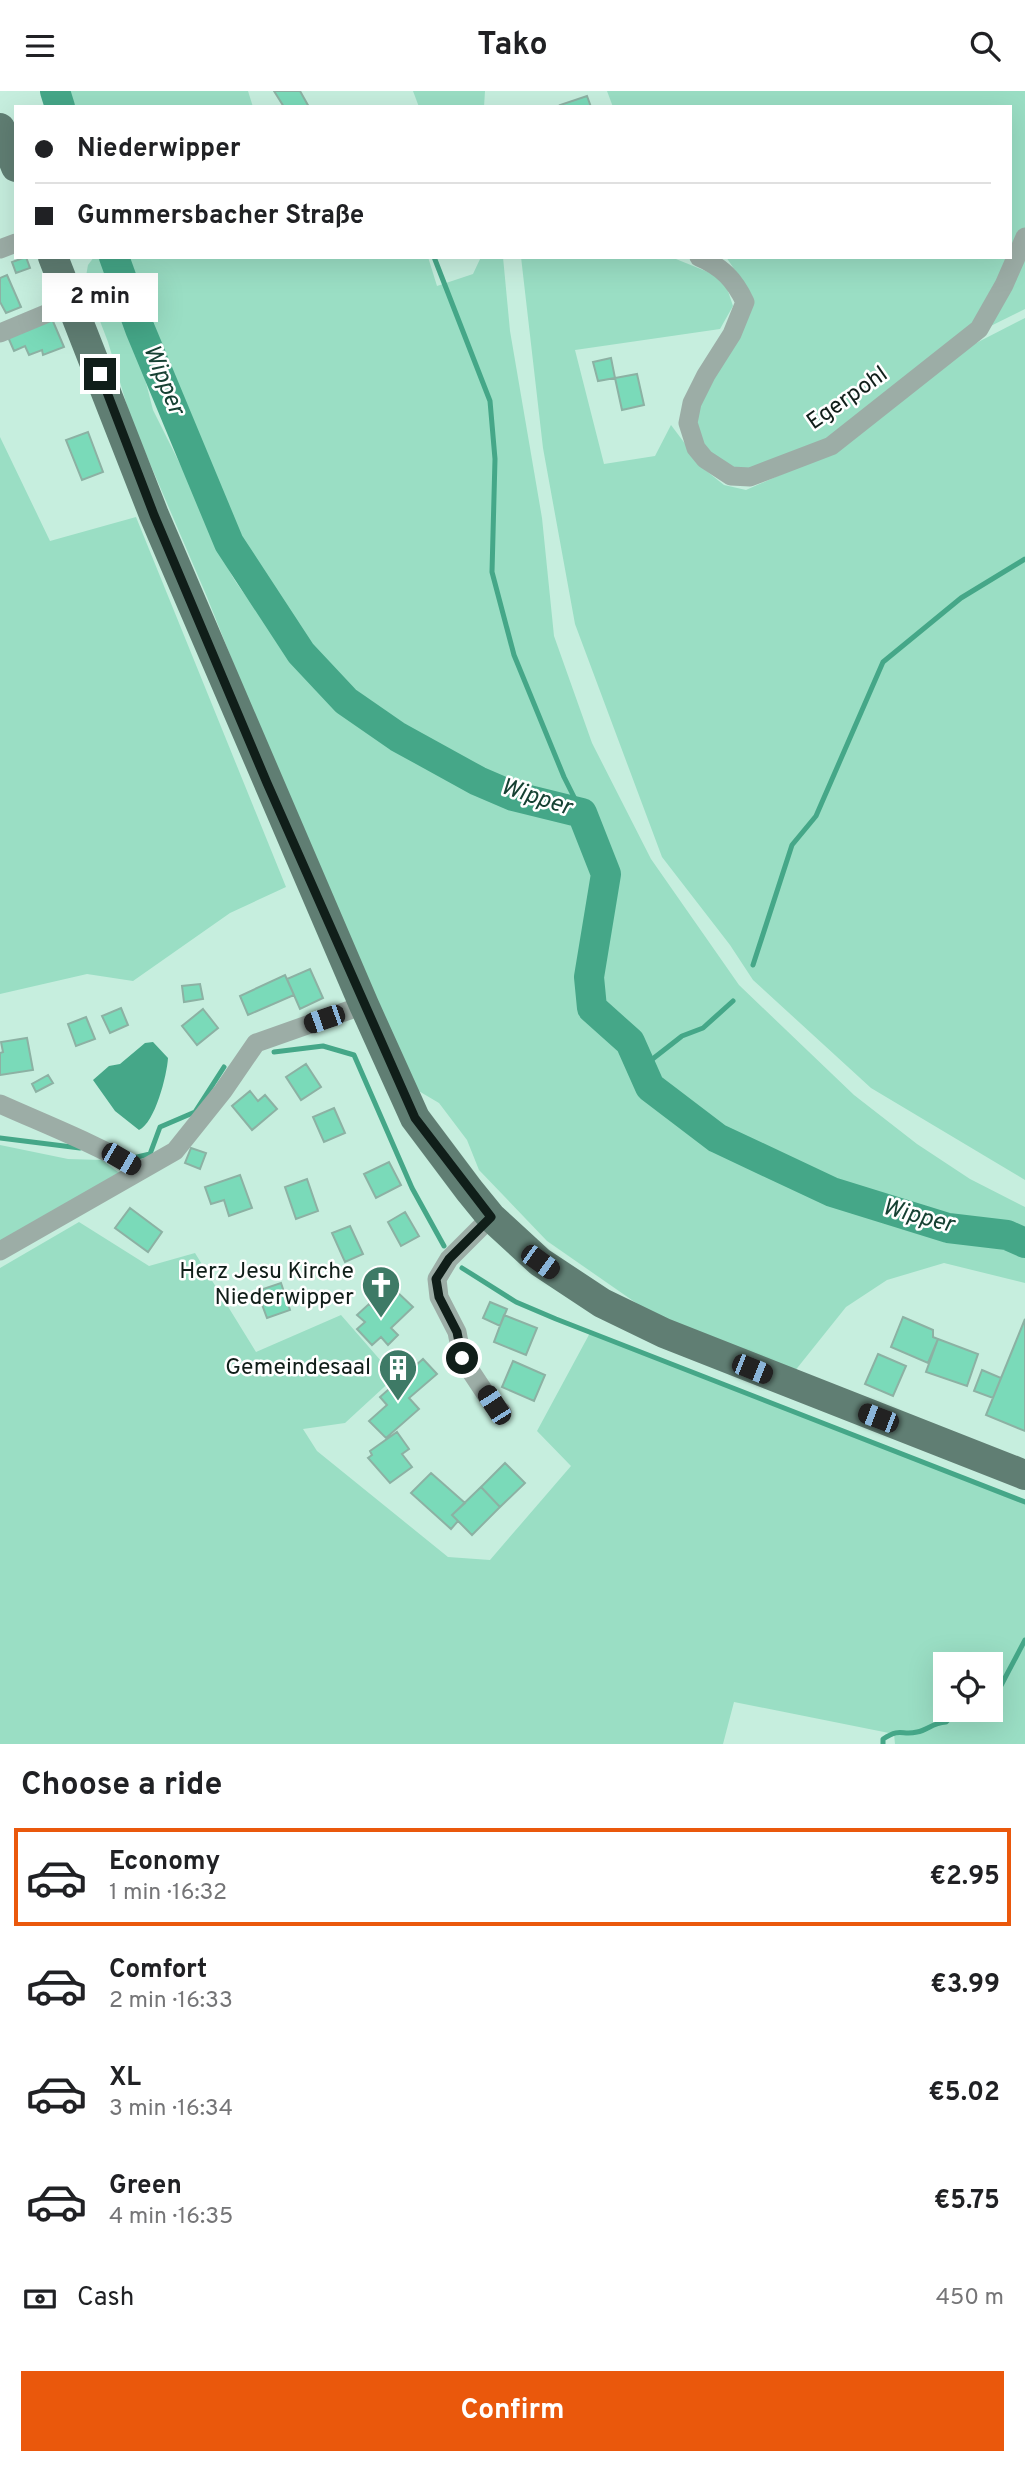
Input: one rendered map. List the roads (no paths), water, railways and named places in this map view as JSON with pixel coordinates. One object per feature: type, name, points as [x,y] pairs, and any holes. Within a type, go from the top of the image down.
[{"type":"main road","points":[[0,128],[14,162]]},
{"type":"main road","points":[[54,259],[154,515],[415,1118],[491,1217],[540,1262],[565,1280],[602,1303],[664,1333],[1025,1475]]},
{"type":"street","name":"Egerpohl","points":[[704,259],[720,266],[736,284],[745,302],[732,334],[692,403],[688,423],[690,435],[705,459],[719,469],[732,476],[750,477],[831,446],[979,329],[1004,285],[1025,237]]},
{"type":"street","points":[[0,333],[72,303]]},
{"type":"street","points":[[0,1251],[176,1151],[256,1043],[364,1005]]},
{"type":"street","points":[[0,1104],[103,1148],[140,1170]]},
{"type":"street","points":[[491,1217],[449,1259],[436,1279],[439,1297],[457,1332],[462,1358],[494,1405],[502,1412]]},
{"type":"waterway","name":"Wipper","points":[[55,91],[59,105]]},
{"type":"waterway","name":"Wipper","points":[[115,259],[140,329],[229,543],[301,653],[346,701],[398,737],[478,781],[513,796],[582,813],[606,874],[589,977],[592,1008],[630,1042],[650,1087],[717,1138],[832,1192],[948,1228],[1007,1235],[1025,1243]]},
{"type":"waterway","points":[[435,259],[490,401],[495,459],[492,572],[514,655],[564,777],[582,813]]},
{"type":"waterway","points":[[753,965],[792,845],[816,816],[883,662],[961,598],[1025,559]]},
{"type":"waterway","points":[[641,1068],[682,1036],[703,1028],[733,1001]]},
{"type":"waterway","points":[[274,1052],[323,1046],[354,1055],[412,1188],[444,1246]]},
{"type":"waterway","points":[[133,1158],[150,1154],[160,1127],[195,1112],[224,1067]]},
{"type":"waterway","points":[[0,1138],[80,1148]]},
{"type":"waterway","points":[[462,1268],[516,1302],[556,1319],[1025,1502]]},
{"type":"waterway","points":[[1003,1682],[1025,1640]]},
{"type":"waterway","points":[[883,1744],[883,1739],[894,1733],[917,1732],[946,1722]]},
{"type":"place","name":"Herz Jesu Kirche Niederwipper","points":[[381,1319]]},
{"type":"place","name":"Gemeindesaal","points":[[398,1402]]}]
